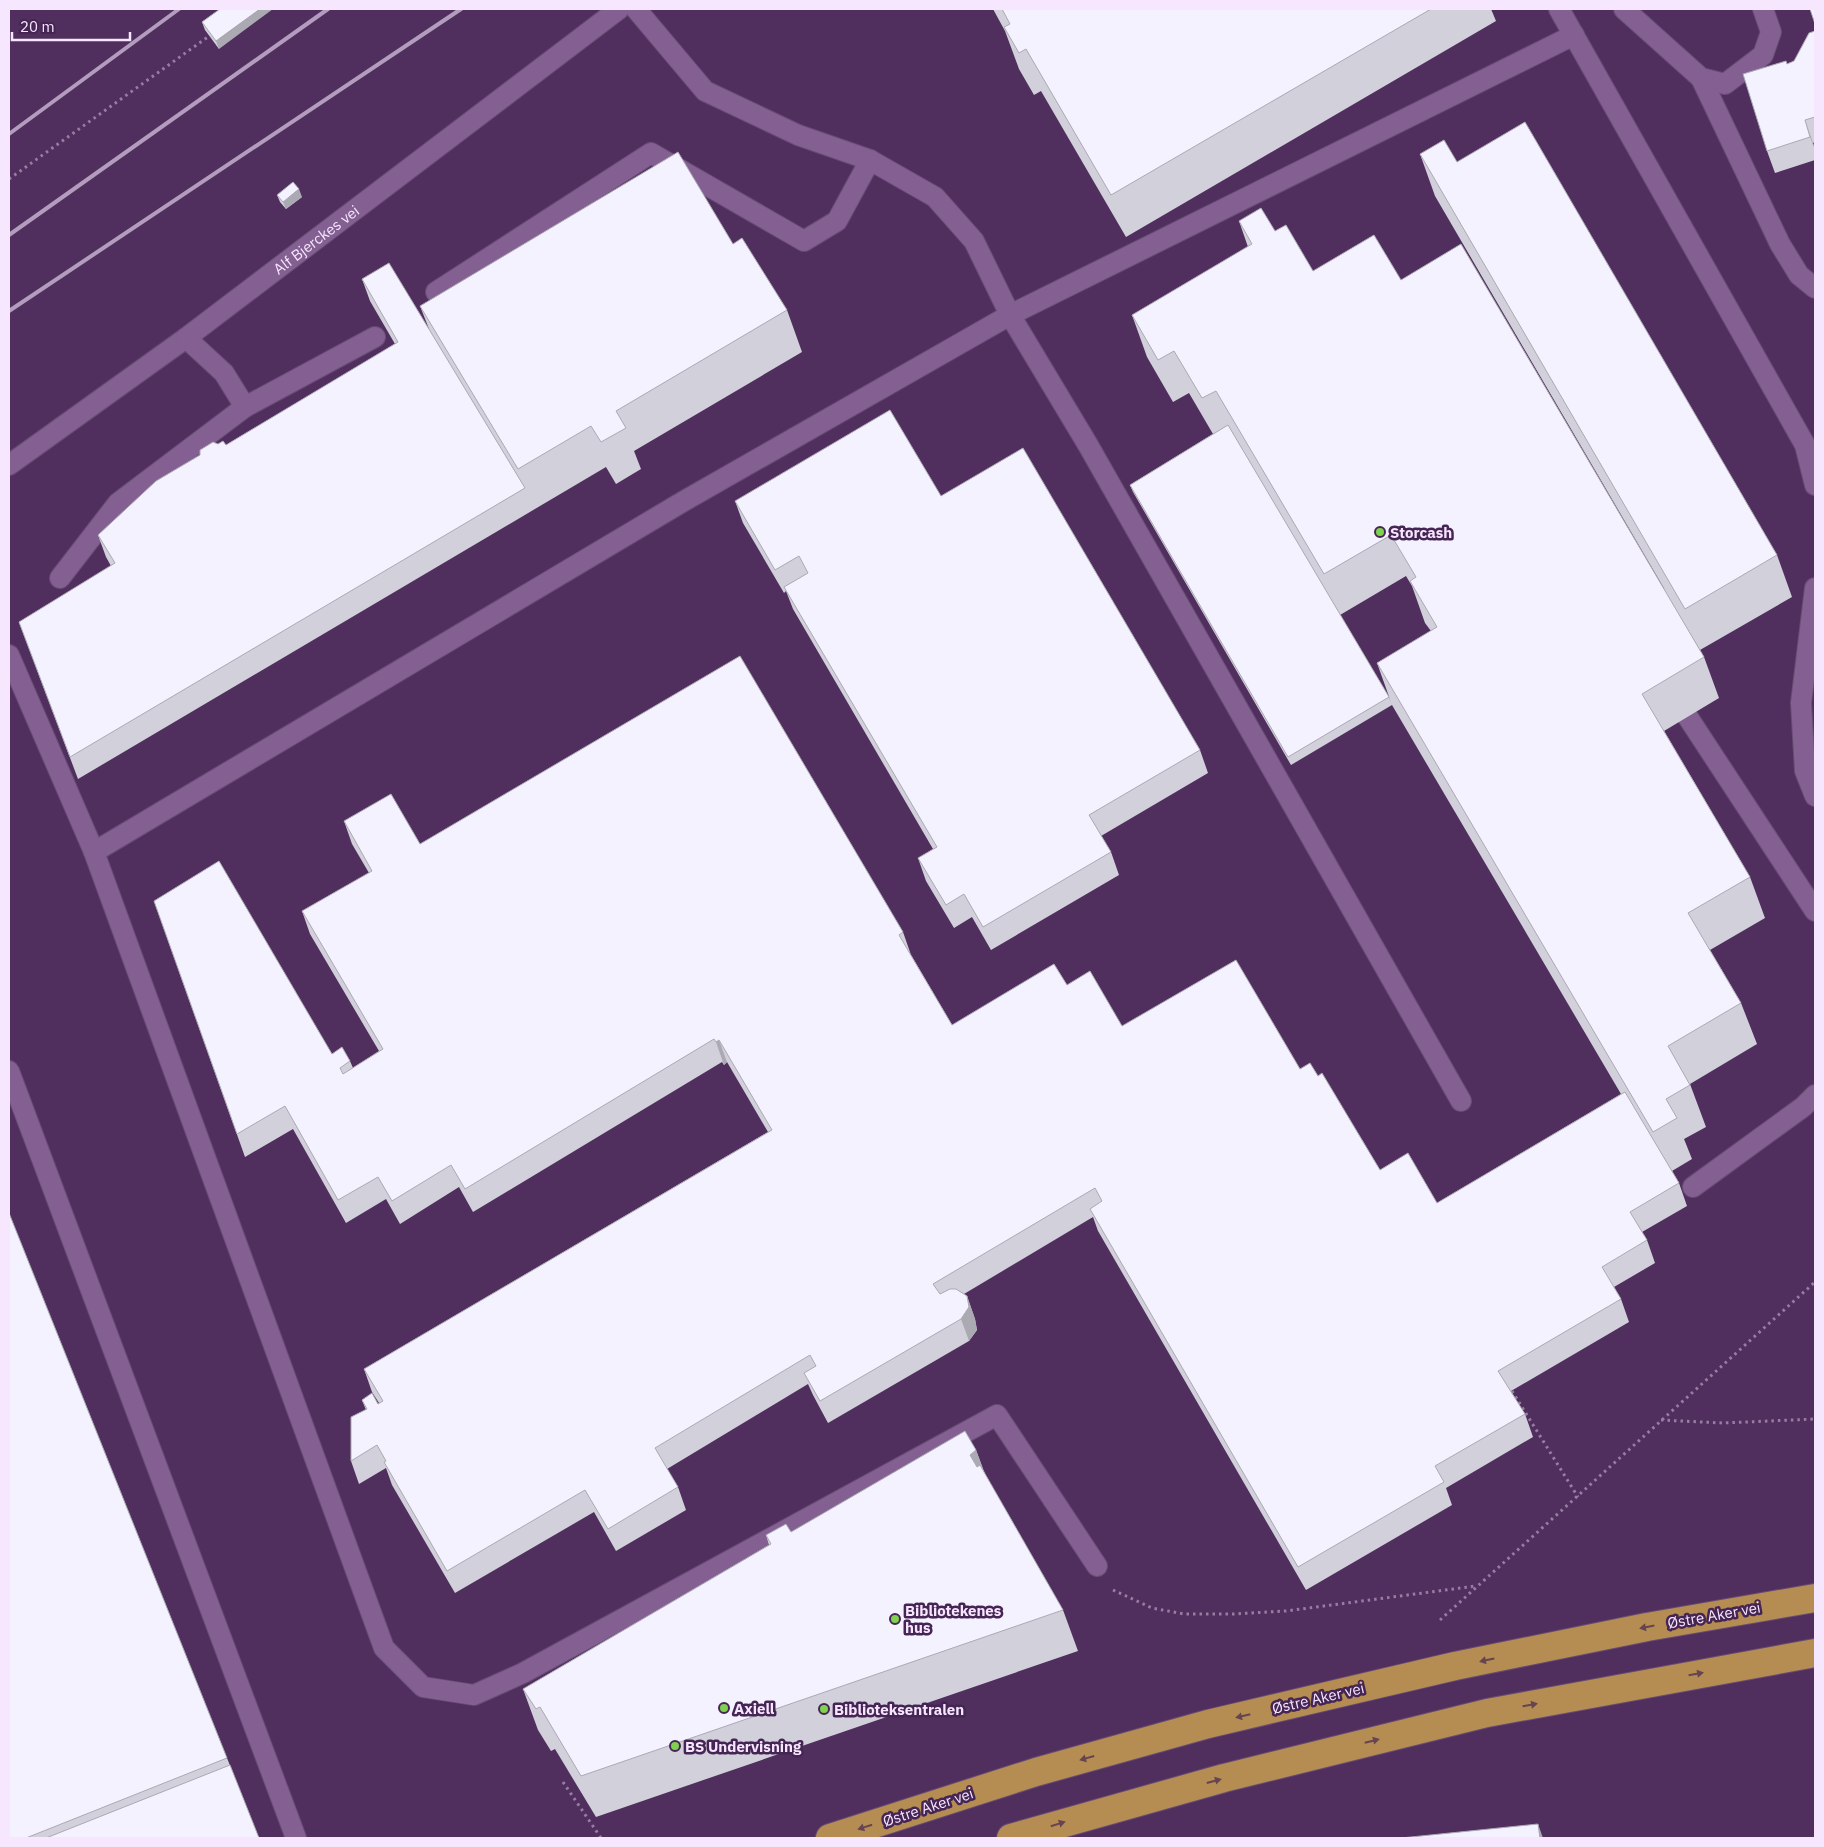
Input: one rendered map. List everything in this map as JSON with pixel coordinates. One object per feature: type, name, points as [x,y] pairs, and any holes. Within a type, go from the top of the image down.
[{"type":"highway","name":"Østre Aker vei","points":[[830,1838],[1036,1772],[1208,1724],[1493,1658],[1647,1627],[1815,1598]]},
{"type":"highway","points":[[1011,1838],[1224,1778],[1487,1713],[1815,1653]]},
{"type":"lane","name":"Alf Bjerckes vei","points":[[9,465],[186,338],[619,9]]},
{"type":"lane","points":[[636,9],[704,90],[798,135],[870,160],[935,197],[974,242],[1010,315],[1088,445],[1461,1102]]},
{"type":"lane","points":[[1559,9],[1805,445],[1815,486]]},
{"type":"lane","points":[[1624,9],[1701,78],[1780,244],[1799,275],[1815,288]]},
{"type":"lane","points":[[1701,78],[1725,84],[1763,56],[1771,32],[1763,9]]},
{"type":"lane","points":[[94,852],[684,500],[1010,315],[1574,36]]},
{"type":"lane","points":[[436,292],[651,152],[804,241],[837,221],[870,160]]},
{"type":"lane","points":[[60,578],[118,503],[246,407],[375,337]]},
{"type":"lane","points":[[186,338],[224,373],[246,407]]},
{"type":"lane","points":[[1815,588],[1801,703],[1805,771],[1815,796]]},
{"type":"lane","points":[[9,655],[94,852],[384,1648],[423,1687],[474,1695],[523,1673],[997,1415],[1097,1566]]},
{"type":"lane","points":[[1664,681],[1815,911]]},
{"type":"lane","points":[[9,1072],[296,1838]]},
{"type":"lane","points":[[1693,1187],[1803,1108],[1815,1095]]},
{"type":"path","points":[[9,179],[216,31]]},
{"type":"path","points":[[1440,1620],[1815,1282]]},
{"type":"path","points":[[1512,1391],[1578,1497]]},
{"type":"path","points":[[1661,1420],[1723,1423],[1815,1419]]},
{"type":"path","points":[[1097,1566],[1109,1589],[1152,1608],[1184,1614],[1286,1610],[1476,1586]]},
{"type":"path","points":[[563,1782],[601,1838]]},
{"type":"building","points":[[220,9],[260,9],[216,41],[202,22]]},
{"type":"building","points":[[1002,9],[1431,9],[1111,195],[1026,49],[1019,53],[1004,27],[1010,24]]},
{"type":"building","points":[[1810,9],[1815,9],[1815,24]]},
{"type":"building","points":[[1815,31],[1815,117],[1805,120],[1810,137],[1767,151],[1743,74],[1786,61],[1787,64],[1794,61],[1809,33]]},
{"type":"building","points":[[1525,122],[1777,555],[1685,609],[1420,154],[1444,140],[1457,162]]},
{"type":"building","points":[[678,152],[733,244],[742,238],[787,310],[616,411],[626,428],[601,442],[591,426],[518,469],[420,306]]},
{"type":"building","points":[[293,182],[299,189],[283,202],[277,195]]},
{"type":"building","points":[[1261,208],[1275,231],[1286,225],[1313,271],[1374,235],[1401,280],[1461,244],[1704,657],[1642,694],[1750,877],[1688,913],[1741,1003],[1668,1046],[1690,1085],[1666,1099],[1677,1118],[1653,1132],[1377,663],[1437,627],[1410,581],[1416,577],[1391,535],[1324,574],[1216,391],[1202,398],[1174,351],[1158,360],[1132,315],[1252,244],[1239,221]]},
{"type":"building","points":[[389,263],[525,488],[70,757],[19,622],[115,563],[98,535],[156,481],[200,455],[200,450],[213,442],[218,444],[223,441],[226,445],[398,342],[362,279]]},
{"type":"building","points":[[890,410],[941,496],[1023,448],[1200,750],[1089,815],[1111,852],[983,927],[964,894],[946,905],[918,858],[937,847],[784,587],[808,573],[799,556],[775,570],[735,501]]},
{"type":"building","points":[[1228,425],[1389,697],[1288,757],[1130,485]]},
{"type":"building","points":[[740,656],[903,932],[899,935],[952,1025],[1054,964],[1067,985],[1090,971],[1122,1026],[1236,960],[1300,1069],[1310,1063],[1318,1076],[1322,1073],[1380,1170],[1408,1153],[1437,1203],[1625,1092],[1679,1183],[1630,1212],[1647,1240],[1602,1267],[1621,1299],[1498,1371],[1525,1414],[1435,1466],[1444,1482],[1298,1567],[1090,1209],[1102,1201],[1095,1188],[933,1284],[940,1294],[950,1289],[956,1289],[967,1296],[969,1307],[961,1319],[820,1401],[804,1373],[816,1366],[810,1355],[655,1448],[678,1487],[608,1529],[585,1490],[447,1571],[384,1462],[386,1461],[377,1445],[351,1461],[351,1417],[367,1409],[362,1400],[372,1393],[378,1404],[383,1401],[364,1369],[772,1130],[719,1040],[716,1042],[714,1039],[465,1189],[451,1165],[392,1201],[378,1177],[338,1200],[285,1106],[237,1134],[154,901],[219,861],[332,1054],[342,1047],[350,1061],[340,1068],[343,1074],[383,1049],[302,911],[372,871],[344,821],[391,794],[420,844]]},
{"type":"building","points":[[9,1213],[227,1758],[26,1838],[9,1838]]},
{"type":"building","name":"Bibliotekenes hus","points":[[965,1431],[976,1450],[970,1455],[977,1467],[980,1465],[1063,1610],[581,1776],[540,1707],[536,1709],[523,1689],[771,1544],[766,1535],[786,1524],[791,1532]]},
{"type":"building","points":[[230,1765],[259,1838],[46,1838]]},
{"type":"building","points":[[1538,1824],[1540,1838],[1401,1838]]},
{"type":"railway","points":[[9,134],[179,9]]},
{"type":"railway","points":[[9,235],[328,9]]},
{"type":"railway","points":[[9,311],[461,9]]},
{"type":"place","name":"Storcash","points":[[1380,532]]},
{"type":"place","name":"Bibliotekenes hus","points":[[895,1619]]},
{"type":"place","name":"Axiell","points":[[724,1708]]},
{"type":"place","name":"Biblioteksentralen","points":[[824,1709]]},
{"type":"place","name":"BS Undervisning","points":[[675,1746]]}]
